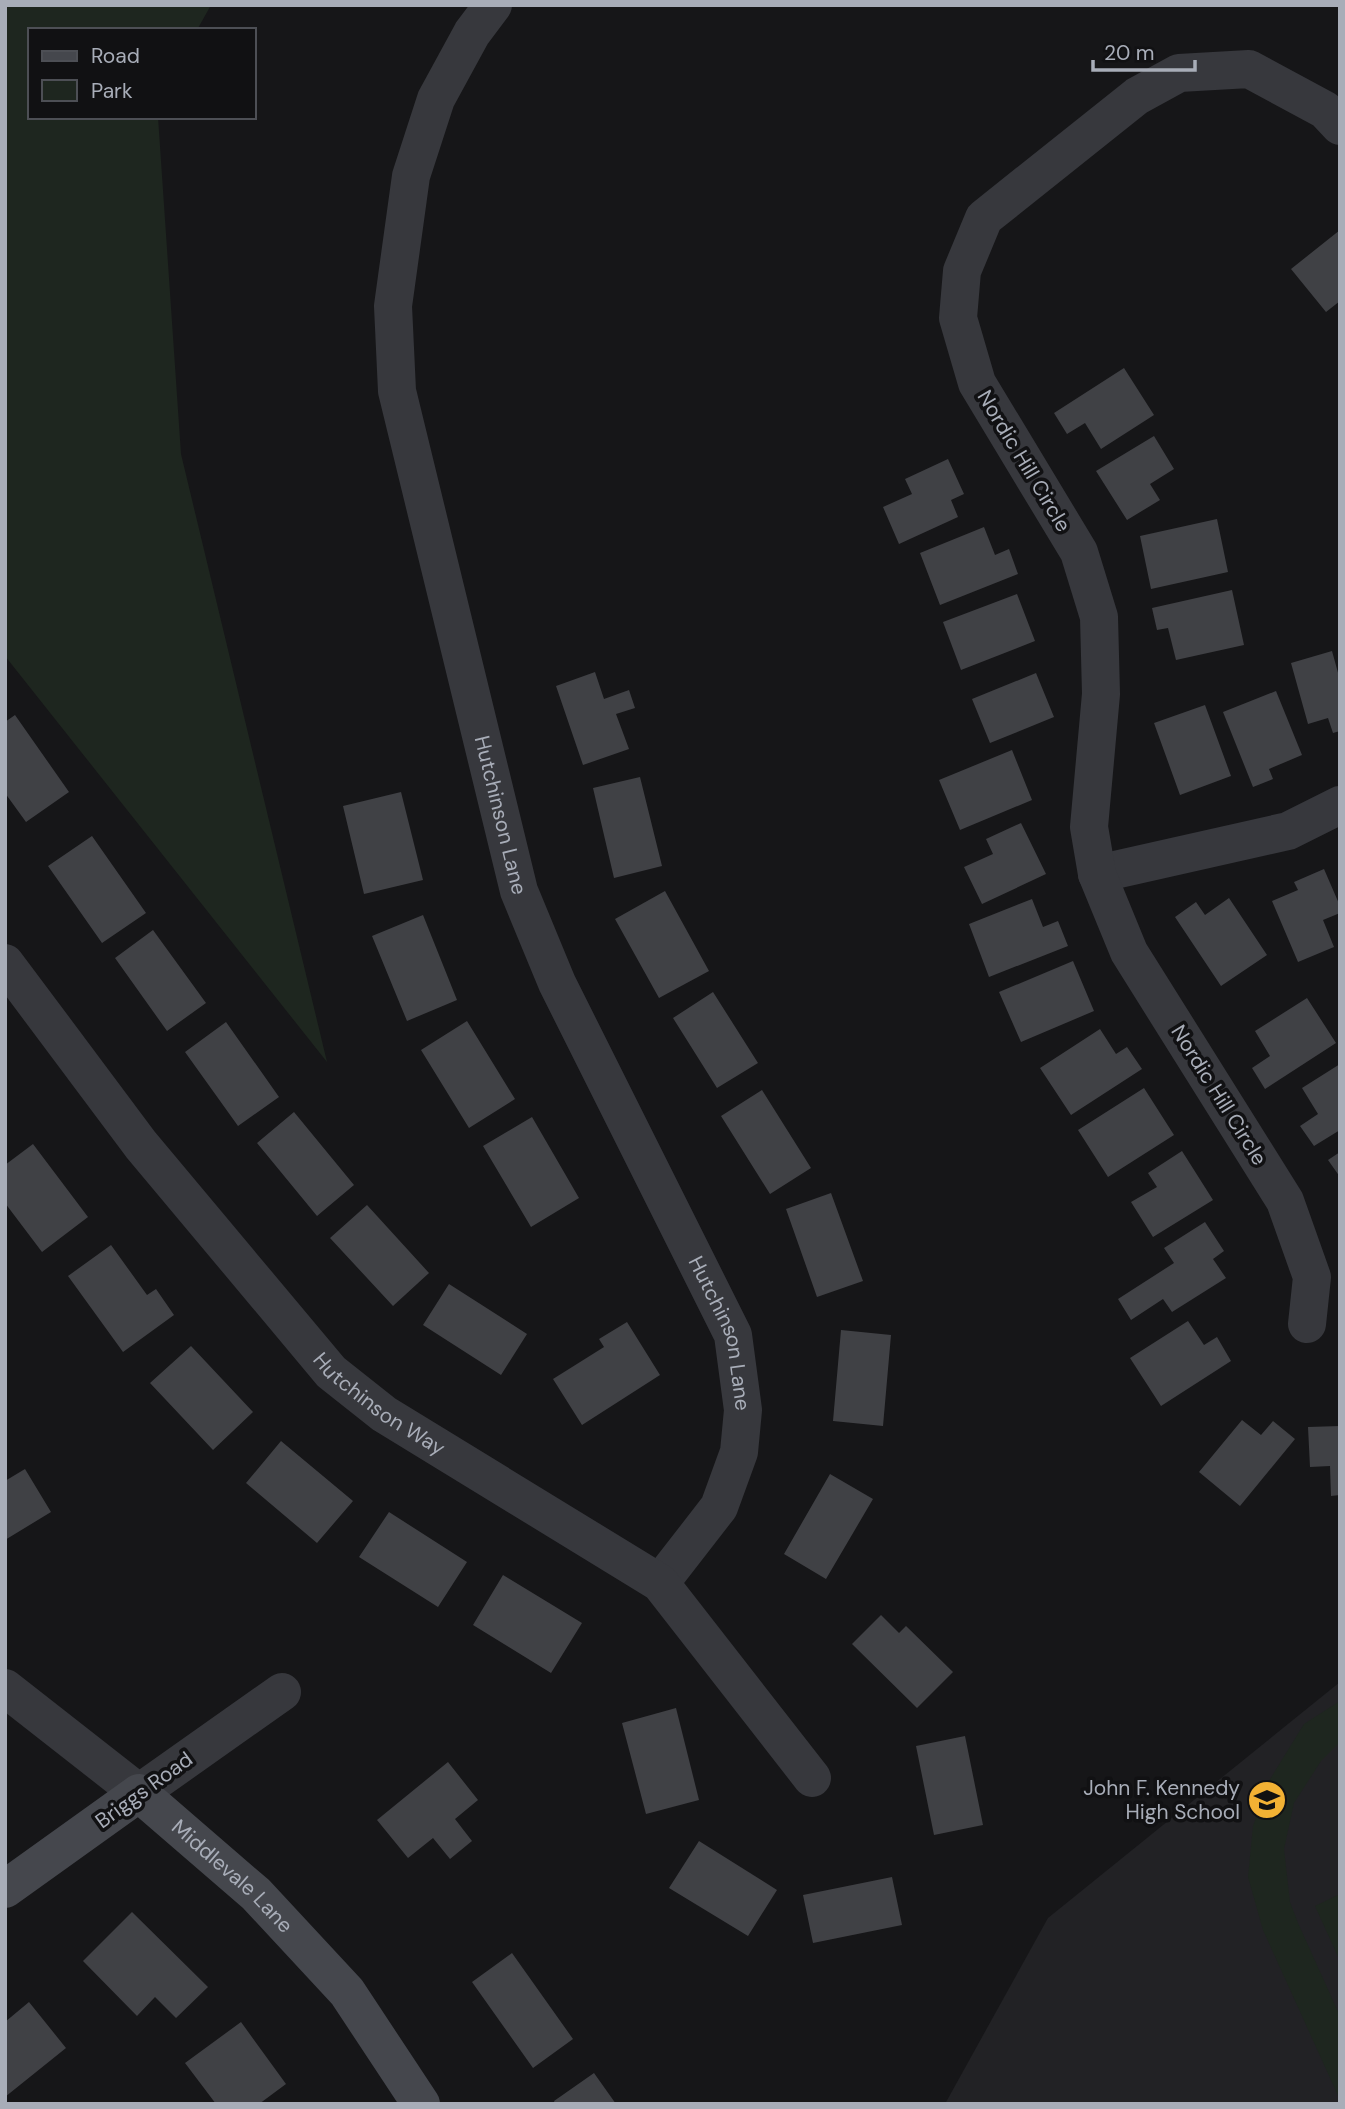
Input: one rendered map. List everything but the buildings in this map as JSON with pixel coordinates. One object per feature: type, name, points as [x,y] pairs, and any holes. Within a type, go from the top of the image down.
[{"type":"street","name":"Hutchinson Lane","points":[[493,5],[472,33],[436,99],[411,176],[393,306],[397,391],[519,891],[556,983],[733,1335],[743,1410],[739,1452],[719,1507],[660,1583]]},
{"type":"street","name":"Nordic Hill Circle","points":[[1307,1324],[1312,1277],[1285,1200],[1129,952],[1097,874],[1089,827],[1101,694],[1099,617],[1079,552],[977,383],[958,318],[962,271],[984,218],[1137,96],[1179,73],[1249,69],[1325,110],[1340,126]]},
{"type":"street","points":[[1097,874],[1287,831],[1340,805]]},
{"type":"street","name":"Hutchinson Way","points":[[5,963],[141,1145],[331,1372],[384,1414],[660,1583],[812,1778]]},
{"type":"street","name":"Middlevale Lane","points":[[5,1688],[139,1793],[256,1894],[347,1992],[421,2104]]},
{"type":"street","name":"Briggs Road","points":[[5,1889],[282,1692]]},
{"type":"shaded area","name":"John F. Kennedy High School","points":[[1340,1682],[1340,2104],[945,2104],[1048,1918]]},
{"type":"green space","points":[[5,5],[211,5],[198,28],[28,28],[28,119],[158,119],[181,454],[327,1062],[5,656]]},
{"type":"green space","points":[[1340,1701],[1340,1742],[1321,1761],[1294,1803],[1284,1849],[1290,1902],[1340,2016],[1340,2100],[1263,1930],[1248,1877],[1253,1826],[1269,1781],[1304,1724]]},
{"type":"green space","points":[[1340,1894],[1340,1961],[1315,1906]]},
{"type":"place","name":"John F. Kennedy High School","points":[[1267,1800]]}]
